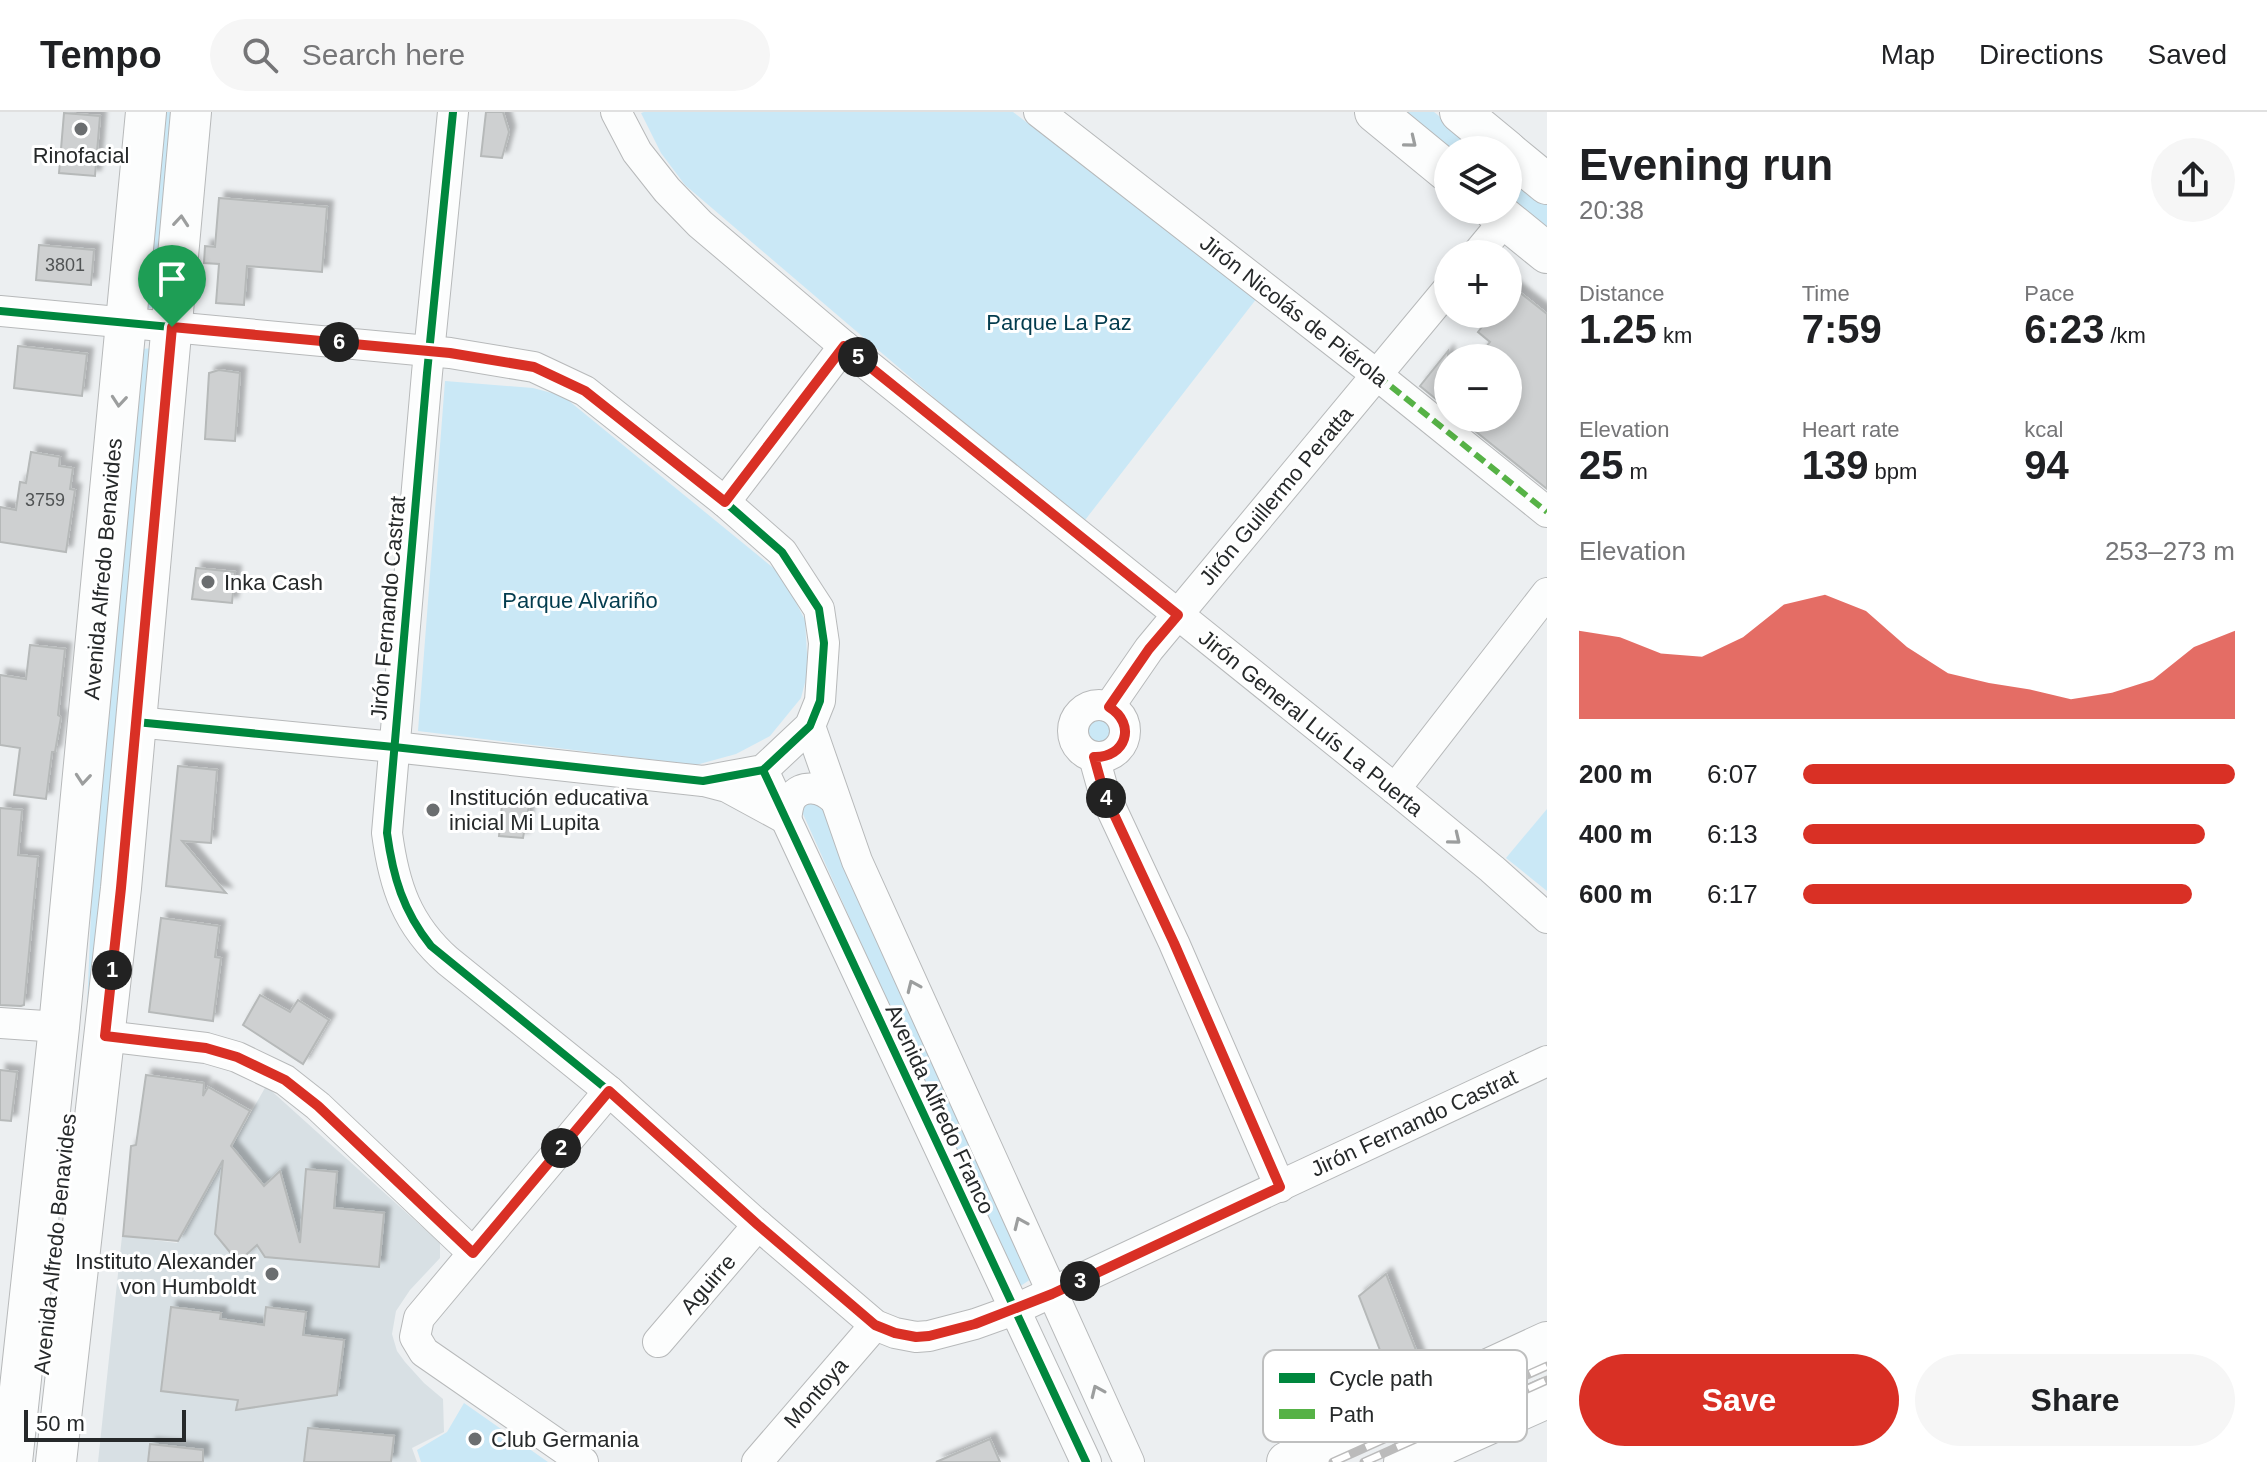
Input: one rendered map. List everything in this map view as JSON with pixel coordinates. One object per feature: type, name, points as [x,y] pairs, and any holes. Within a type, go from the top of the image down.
[{"type":"main road","name":"Avenida Alfredo Benavides","points":[[12,1462],[59,1027],[146,112]]},
{"type":"main road","name":"Avenida Alfredo Benavides","points":[[56,1462],[105,1036],[191,112]]},
{"type":"main road","points":[[1375,112],[1434,160]]},
{"type":"main road","points":[[1460,112],[1489,136]]},
{"type":"main road","points":[[1522,163],[1547,184]]},
{"type":"main road","points":[[1511,224],[1547,253]]},
{"type":"main road","name":"Avenida Alfredo Benavides","points":[[32,1462],[71,1083],[59,1027]]},
{"type":"main road","name":"Avenida Alfredo Benavides","points":[[74,1462],[112,1139],[98,1088]]},
{"type":"main road","points":[[1527,1351],[1547,1342]]},
{"type":"main road","points":[[1527,1407],[1547,1398]]},
{"type":"main road","points":[[1527,1430],[1547,1421]]},
{"type":"main road","points":[[1287,1462],[1330,1442]]},
{"type":"main road","points":[[1404,1462],[1449,1442]]},
{"type":"main road","points":[[1459,1462],[1502,1442]]},
{"type":"street","name":"Jirón Fernando Castrat","points":[[453,112],[387,833],[392,869],[401,897],[420,932],[448,961],[609,1091],[875,1325],[916,1337],[975,1324],[1052,1294],[1547,1061]]},
{"type":"street","name":"Jirón General Luís La Puerta","points":[[616,112],[637,152],[667,190],[700,224],[844,346],[1395,789],[1547,918]]},
{"type":"street","name":"Jirón Nicolás de Piérola","points":[[1039,112],[1377,375],[1547,512]]},
{"type":"street","name":"Jirón Guillermo Peratta","points":[[1280,1187],[1174,943],[1104,793],[1094,757],[1086,754],[1075,741],[1074,724],[1078,716],[1092,706],[1109,707],[1149,649],[1434,306]]},
{"type":"street","points":[[0,311],[429,351],[534,367],[585,391],[725,502],[782,552],[819,609],[824,643],[823,673],[820,701],[810,726],[763,770],[703,781]]},
{"type":"street","points":[[725,502],[844,346]]},
{"type":"street","points":[[1395,789],[1547,593]]},
{"type":"street","points":[[136,722],[703,781],[727,787],[786,819],[790,802],[802,789],[819,789],[834,799]]},
{"type":"street","name":"Avenida Alfredo Franco","points":[[810,726],[863,875],[1125,1454]]},
{"type":"street","name":"Avenida Alfredo Franco","points":[[763,770],[1086,1462]]},
{"type":"street","points":[[0,1023],[59,1027]]},
{"type":"street","points":[[105,1036],[206,1048],[237,1057],[285,1080],[318,1106],[473,1253]]},
{"type":"street","points":[[583,1462],[424,1352],[415,1337],[419,1318],[609,1091]]},
{"type":"street","name":"Aguirre","points":[[658,1342],[758,1225]]},
{"type":"street","name":"Montoya","points":[[757,1462],[875,1325]]},
{"type":"street","points":[[1086,1462],[1125,1454]]},
{"type":"shaded area","name":"Instituto Alexander von Humboldt","points":[[266,1086],[440,1243],[440,1258],[410,1290],[396,1311],[392,1334],[397,1351],[405,1362],[443,1399],[444,1432],[412,1448],[417,1462],[98,1462],[122,1236],[177,1243]]},
{"type":"green space","points":[[162,112],[184,112],[167,308],[144,308]]},
{"type":"green space","name":"Parque La Paz","points":[[1013,112],[1257,298],[1082,524],[685,185],[661,153],[641,113]]},
{"type":"green space","points":[[1393,112],[1434,112],[1464,136],[1434,136],[1434,140]]},
{"type":"green space","points":[[1522,183],[1547,204],[1547,237],[1522,217]]},
{"type":"green space","points":[[157,348],[86,1033],[99,720],[139,349]]},
{"type":"green space","name":"Parque Alvariño","points":[[445,381],[533,388],[563,396],[782,575],[805,620],[808,671],[801,698],[770,736],[736,754],[696,765],[418,731]]},
{"type":"green space","points":[[1100,715],[1111,720],[1116,731],[1111,742],[1100,747],[1089,742],[1084,731],[1089,720]]},
{"type":"green space","points":[[805,797],[828,803],[1034,1277],[1016,1289],[799,805]]},
{"type":"green space","points":[[1547,809],[1547,891],[1506,858]]},
{"type":"green space","name":"Club Germania","points":[[464,1403],[548,1462],[421,1462],[417,1450],[447,1432]]},
{"type":"building","points":[[486,112],[503,112],[509,132],[502,158],[481,156]]},
{"type":"building","points":[[64,113],[100,116],[95,176],[59,173]]},
{"type":"building","points":[[219,198],[327,207],[322,272],[247,266],[244,305],[216,303],[219,264],[204,263],[205,246],[215,247]]},
{"type":"building","points":[[39,245],[94,250],[91,285],[36,280]]},
{"type":"building","points":[[1522,294],[1547,314],[1547,489],[1476,432],[1522,432],[1522,344],[1488,344],[1490,342],[1478,332],[1481,328],[1522,328]]},
{"type":"building","points":[[18,346],[87,354],[82,396],[14,388]]},
{"type":"building","points":[[1434,368],[1434,398],[1420,386]]},
{"type":"building","points":[[219,370],[240,373],[235,441],[205,439],[209,373]]},
{"type":"building","points":[[31,452],[60,457],[59,466],[73,468],[70,489],[75,490],[66,552],[0,542],[0,507],[16,510],[20,482],[26,483]]},
{"type":"building","points":[[196,568],[235,572],[232,603],[192,599]]},
{"type":"building","points":[[30,645],[65,649],[58,715],[61,717],[55,752],[52,752],[46,799],[14,795],[20,748],[0,745],[0,675],[26,679]]},
{"type":"building","points":[[178,766],[217,770],[211,843],[182,841],[226,893],[166,886]]},
{"type":"building","points":[[502,804],[529,806],[523,838],[499,836]]},
{"type":"building","points":[[0,808],[22,810],[18,855],[38,857],[24,1005],[21,1006],[0,1005]]},
{"type":"building","points":[[161,918],[219,926],[215,957],[221,958],[213,1021],[149,1012]]},
{"type":"building","points":[[260,995],[290,1012],[298,1000],[329,1020],[303,1064],[243,1025]]},
{"type":"building","points":[[0,1070],[17,1072],[11,1121],[0,1120]]},
{"type":"building","points":[[146,1075],[204,1083],[203,1096],[208,1087],[250,1111],[231,1146],[264,1186],[280,1171],[300,1243],[306,1169],[337,1172],[334,1208],[384,1213],[379,1267],[265,1257],[257,1245],[238,1262],[215,1234],[223,1160],[178,1241],[123,1236],[131,1146],[136,1145]]},
{"type":"building","points":[[1386,1274],[1416,1350],[1380,1350],[1359,1296]]},
{"type":"building","points":[[171,1307],[221,1313],[220,1319],[264,1325],[266,1307],[306,1312],[303,1335],[344,1340],[337,1395],[236,1410],[238,1400],[161,1391]]},
{"type":"building","points":[[308,1428],[394,1436],[391,1462],[304,1462]]},
{"type":"building","points":[[990,1439],[1000,1462],[936,1462]]},
{"type":"building","points":[[150,1444],[203,1450],[203,1462],[148,1462]]},
{"type":"railway","points":[[1527,1375],[1547,1366]]},
{"type":"railway","points":[[1527,1389],[1547,1380]]},
{"type":"railway","points":[[1333,1462],[1378,1442]]},
{"type":"railway","points":[[1364,1462],[1409,1442]]},
{"type":"marked path","points":[[1377,375],[1547,512]]},
{"type":"cycle path","points":[[453,112],[387,833],[401,893],[413,920],[431,946],[609,1091],[875,1325]]},
{"type":"cycle path","points":[[0,311],[450,353],[534,367],[585,391],[725,502],[782,552],[819,609],[824,643],[820,701],[810,726],[763,770],[703,781],[136,722]]},
{"type":"cycle path","points":[[763,770],[1086,1462]]},
{"type":"place","name":"Rinofacial","points":[[81,129]]},
{"type":"place","name":"Inka Cash","points":[[208,582]]},
{"type":"place","name":"Institución educativa inicial Mi Lupita","points":[[433,810]]},
{"type":"place","name":"Instituto Alexander von Humboldt","points":[[272,1274]]},
{"type":"place","name":"Club Germania","points":[[475,1439]]},
{"type":"route","points":[[172,327],[450,353],[534,367],[585,391],[725,502],[844,346],[1178,615],[1149,649],[1109,707],[1122,718],[1125,726],[1123,743],[1111,755],[1094,757],[1104,793],[1174,943],[1280,1187],[1014,1310],[950,1332],[916,1337],[875,1325],[609,1091],[473,1253],[318,1106],[285,1080],[237,1057],[206,1048],[105,1036],[172,327]]}]
